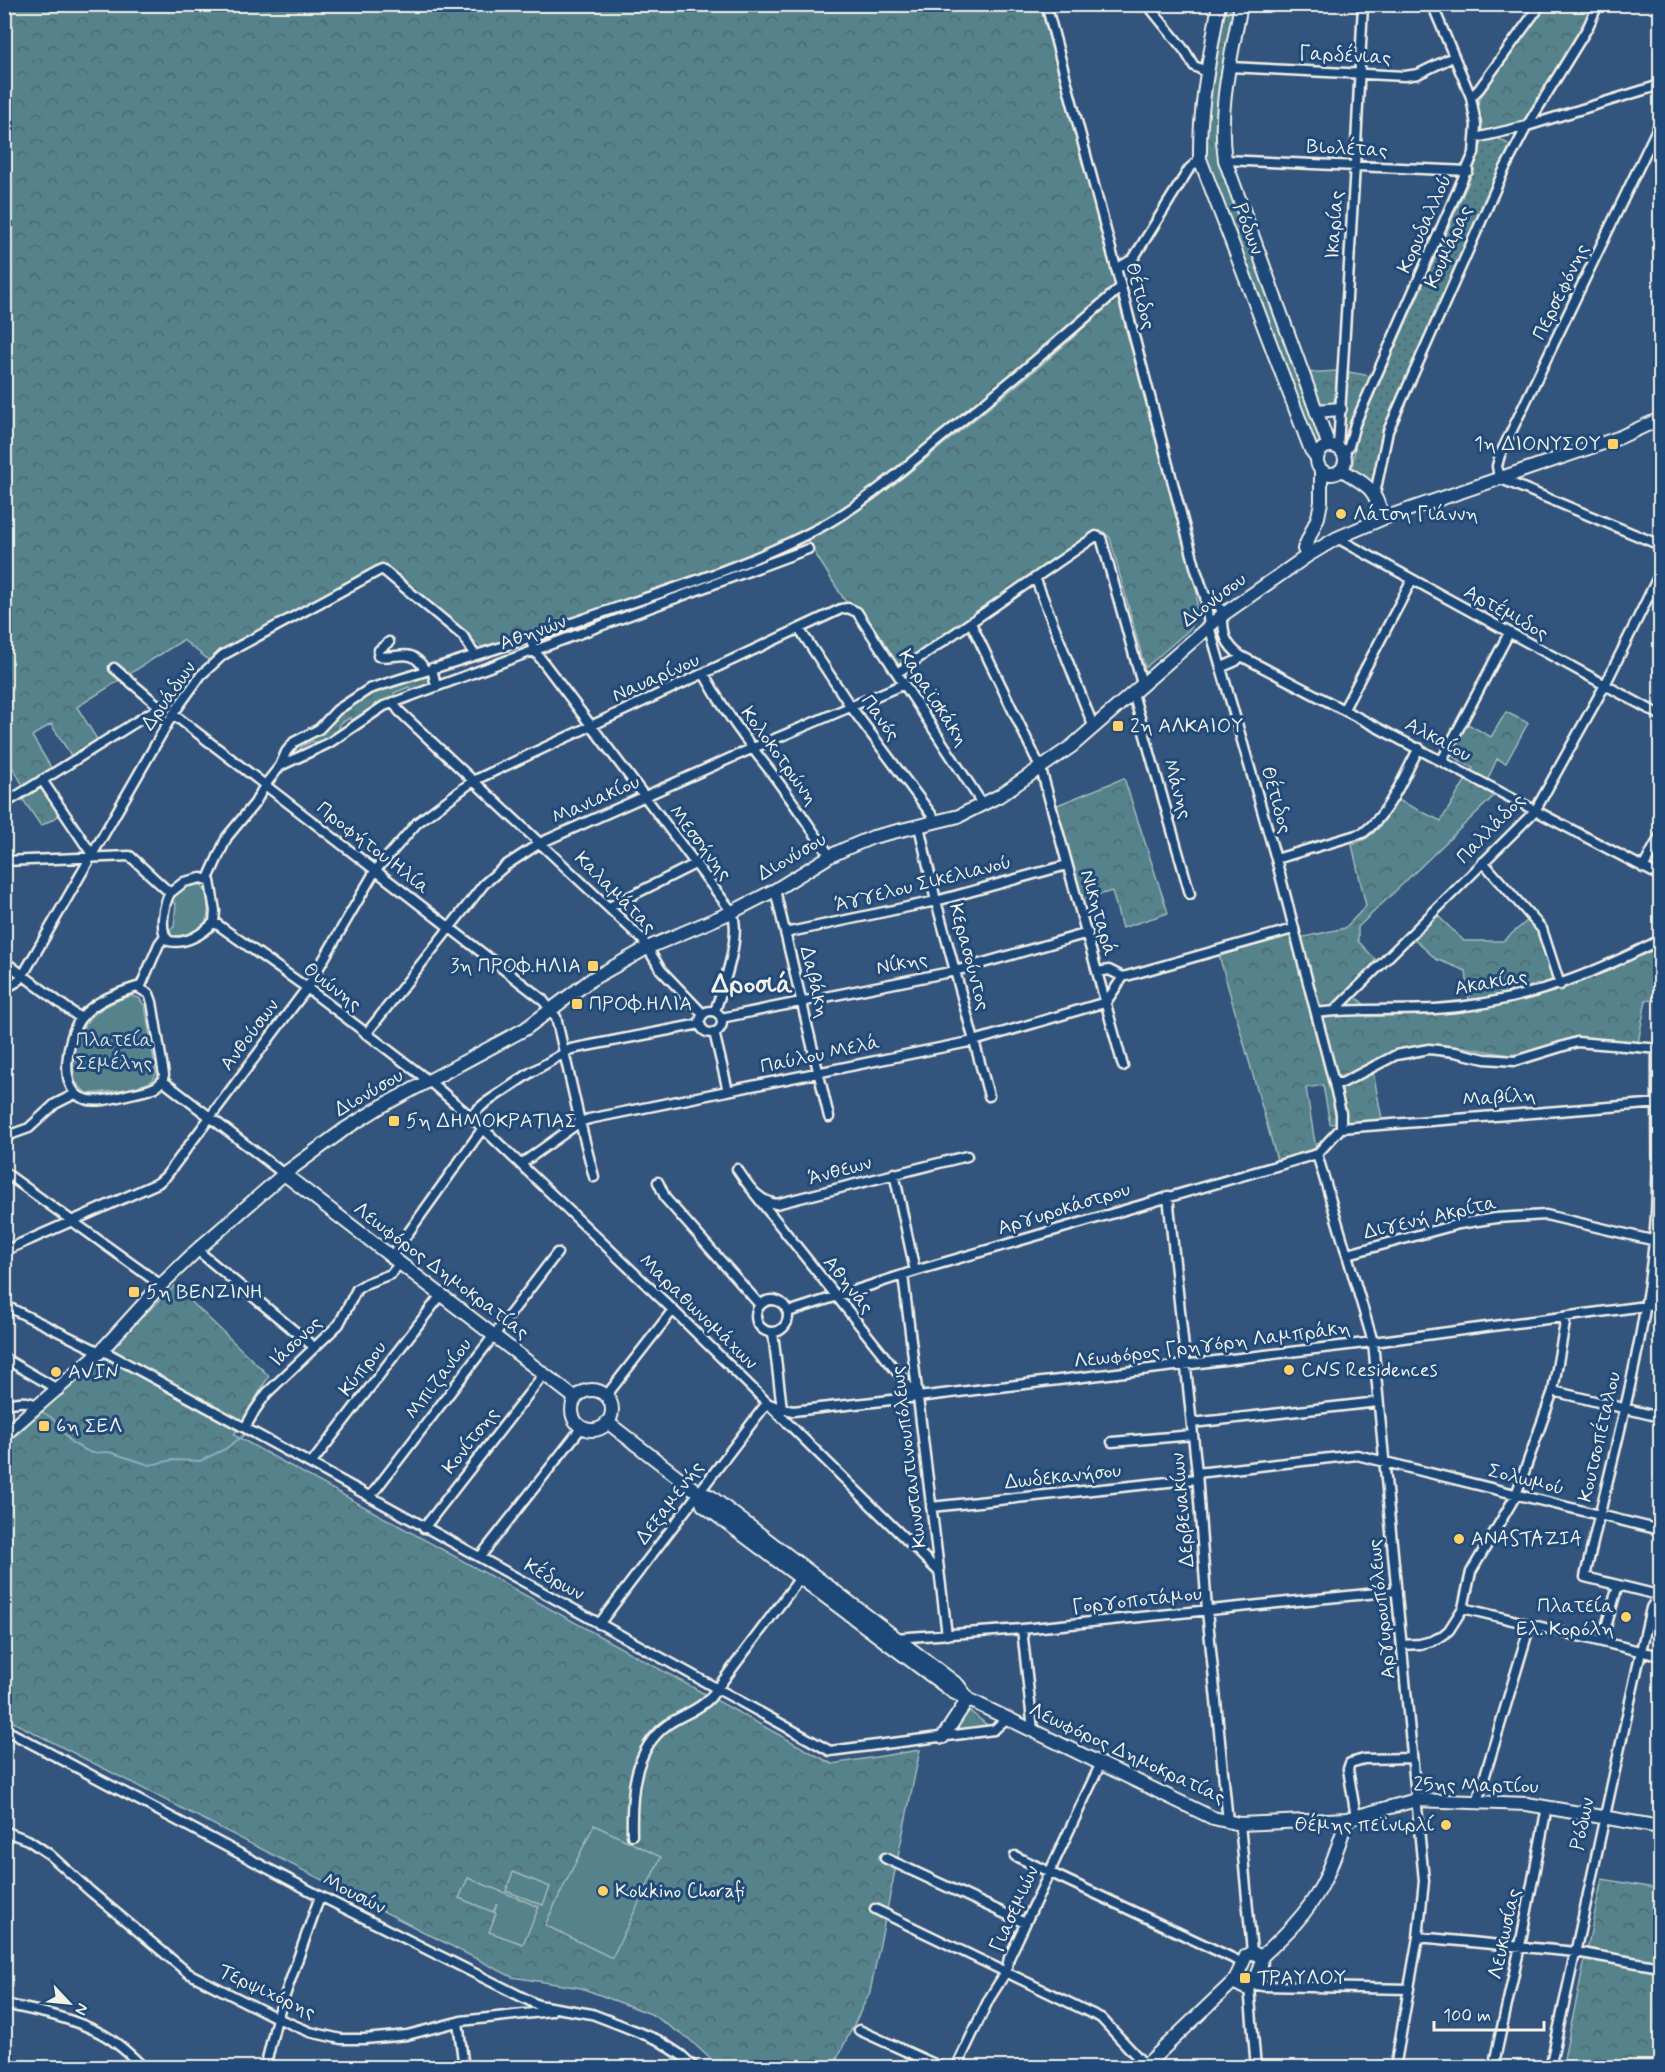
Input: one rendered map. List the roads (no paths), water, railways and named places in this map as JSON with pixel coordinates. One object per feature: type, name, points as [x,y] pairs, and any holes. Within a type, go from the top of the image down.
[{"type":"street","name":"Θέτιδος","points":[[1046,4],[1196,570],[1205,596],[1209,626],[1276,859],[1334,1083],[1341,1113],[1341,1128]]},
{"type":"street","points":[[1147,4],[1185,51],[1194,66],[1207,72]]},
{"type":"street","name":"Ρόδων","points":[[1219,4],[1207,72],[1200,159],[1311,450],[1317,458]]},
{"type":"street","name":"Ρόδων","points":[[1241,4],[1222,115],[1225,160],[1316,411],[1337,448]]},
{"type":"street","name":"Ικαρίας","points":[[1337,448],[1363,4]]},
{"type":"street","name":"Κορυδαλλού","points":[[1337,448],[1348,446],[1354,424],[1468,171],[1474,153],[1476,138],[1471,97],[1432,4]]},
{"type":"street","points":[[1471,97],[1538,8],[1529,4]]},
{"type":"street","name":"Κουμάρας","points":[[1375,494],[1388,431],[1503,172],[1527,126],[1588,27],[1598,4]]},
{"type":"street","name":"Γαρδένιας","points":[[1230,67],[1405,76],[1418,74],[1453,57]]},
{"type":"street","points":[[1476,138],[1527,126],[1660,85]]},
{"type":"street","name":"Περσεφόνης","points":[[1499,478],[1497,466],[1500,455],[1660,123]]},
{"type":"street","points":[[1116,269],[1132,259],[1189,169],[1200,159]]},
{"type":"street","name":"Βιολέτας","points":[[1225,160],[1468,171]]},
{"type":"street","name":"Αθηνών","points":[[208,879],[227,837],[255,803],[292,744],[320,728],[337,710],[363,691],[526,639],[728,568],[819,528],[885,484],[1007,385],[1121,287]]},
{"type":"street","points":[[1316,411],[1340,409]]},
{"type":"street","name":"Διονύσου","points":[[4,1435],[59,1390],[101,1351],[196,1250],[284,1174],[345,1129],[382,1106],[525,1029],[592,979],[647,948],[732,912],[775,890],[830,856],[873,837],[959,816],[983,805],[1041,769],[1094,728],[1221,616],[1336,538],[1384,518],[1618,438],[1660,419]]},
{"type":"street","points":[[1307,556],[1304,549],[1322,502],[1322,470],[1317,458],[1321,450],[1337,448],[1346,462],[1342,470],[1329,474],[1322,470]]},
{"type":"street","points":[[1342,470],[1370,487],[1384,518]]},
{"type":"street","points":[[1499,478],[1660,544]]},
{"type":"street","name":"Μάνης","points":[[1036,580],[1096,537],[1101,538],[1190,894]]},
{"type":"street","name":"Αρτέμιδος","points":[[1336,538],[1660,715]]},
{"type":"street","name":"Αθηνών","points":[[280,766],[329,743],[374,711],[393,702],[808,549]]},
{"type":"street","name":"Δρυάδων","points":[[4,989],[18,981],[23,975],[89,856],[173,714],[201,675],[223,655],[382,569],[463,636],[474,654]]},
{"type":"street","name":"Παλλάδος","points":[[1334,1011],[1535,811],[1605,685],[1660,573]]},
{"type":"street","points":[[897,673],[1036,580],[1094,728]]},
{"type":"street","points":[[1344,709],[1412,580]]},
{"type":"street","name":"Θέτιδος","points":[[1205,596],[1217,603],[1221,616]]},
{"type":"street","name":"Ναυαρίνου","points":[[473,781],[841,609],[853,609]]},
{"type":"street","name":"Καραϊσκάκη","points":[[853,609],[983,805]]},
{"type":"street","name":"Αλκαίου","points":[[1221,616],[1227,642],[1241,656],[1660,876]]},
{"type":"street","name":"Νικηταρά","points":[[971,624],[1041,769],[1123,1066]]},
{"type":"street","name":"Πανός","points":[[800,630],[851,707],[937,822]]},
{"type":"street","points":[[1442,760],[1509,633]]},
{"type":"street","name":"Μεσσήνης","points":[[526,639],[732,912]]},
{"type":"street","points":[[389,642],[379,650],[378,656],[410,656],[428,669],[436,686]]},
{"type":"street","points":[[1222,667],[1236,661],[1241,656]]},
{"type":"street","points":[[4,804],[160,707],[114,668]]},
{"type":"street","name":"Κολοκοτρώνη","points":[[705,674],[723,707],[751,748],[830,856]]},
{"type":"street","name":"Μανιακίου","points":[[366,1034],[484,884],[505,866],[540,843],[751,748],[904,684]]},
{"type":"street","name":"Καλαμάτας","points":[[393,702],[399,711],[642,939],[661,970],[703,1014]]},
{"type":"street","name":"Προφήτου Ηλία","points":[[173,714],[542,999],[551,1010]]},
{"type":"street","points":[[1276,859],[1363,833],[1374,825],[1419,748]]},
{"type":"street","points":[[42,780],[89,856]]},
{"type":"street","name":"Ανθούσων","points":[[4,1251],[158,1183],[166,1176],[307,988],[375,871],[417,823],[473,781]]},
{"type":"street","name":"Κερασούντος","points":[[920,826],[936,901],[989,1096]]},
{"type":"street","points":[[1643,868],[1660,836]]},
{"type":"street","points":[[4,861],[130,856],[170,893]]},
{"type":"street","points":[[1483,862],[1542,929],[1560,985]]},
{"type":"street","points":[[609,907],[695,864]]},
{"type":"street","name":"Άγγελου Σικελιανού","points":[[785,933],[936,901],[1067,864]]},
{"type":"street","points":[[140,988],[159,944],[165,936],[164,916],[170,893],[189,880],[208,879],[215,911],[214,922],[203,932],[184,940],[171,941],[165,936]]},
{"type":"street","name":"Δαβάκη","points":[[775,890],[829,1117]]},
{"type":"street","points":[[715,1011],[733,947],[735,928],[732,912]]},
{"type":"street","name":"Θυώνης","points":[[214,922],[307,988],[429,1082]]},
{"type":"street","points":[[1106,1002],[1123,977],[1293,929]]},
{"type":"street","name":"Νίκης","points":[[722,1018],[955,971],[1088,933]]},
{"type":"street","name":"Ακακίας","points":[[1316,1013],[1436,1009],[1497,1002],[1560,985],[1609,966],[1660,940]]},
{"type":"street","points":[[4,961],[80,1018]]},
{"type":"street","points":[[1098,972],[1109,970],[1123,977]]},
{"type":"street","points":[[140,988],[149,994],[152,1002],[164,1075],[163,1081],[159,1086],[149,1090],[95,1101],[75,1094],[68,1084],[67,1076],[72,1036],[80,1018],[102,1001],[124,991],[140,988]]},
{"type":"street","name":"Παύλου Μελά","points":[[521,1164],[580,1122],[974,1041],[1106,1002]]},
{"type":"street","points":[[551,1010],[556,1017],[594,1176]]},
{"type":"street","points":[[700,1024],[703,1014],[715,1011],[722,1018],[721,1025],[714,1032]]},
{"type":"street","points":[[470,1116],[530,1073],[571,1049],[700,1024]]},
{"type":"street","points":[[700,1024],[704,1030],[714,1032]]},
{"type":"street","points":[[714,1032],[728,1091]]},
{"type":"street","points":[[1334,1083],[1342,1083],[1396,1055],[1429,1049],[1485,1059],[1515,1060],[1577,1042],[1659,1049]]},
{"type":"street","name":"Κουτσοπέταλου","points":[[1618,1585],[1585,1576],[1626,1409],[1657,1241],[1659,1049]]},
{"type":"street","points":[[163,1081],[284,1174]]},
{"type":"street","name":"Μαραθωνομάχων","points":[[429,1082],[483,1128],[673,1310],[939,1572]]},
{"type":"street","points":[[4,1137],[29,1128],[55,1104],[75,1094]]},
{"type":"street","name":"Μαβίλη","points":[[1341,1128],[1658,1104]]},
{"type":"street","name":"Ιάσονος","points":[[244,1428],[263,1398],[331,1333],[341,1320],[357,1289],[389,1275],[396,1260],[483,1128]]},
{"type":"street","points":[[1317,1154],[1341,1128]]},
{"type":"street","name":"Αργυροκάστρου","points":[[788,1312],[915,1270],[1317,1154]]},
{"type":"street","name":"Αργυρουπόλεως","points":[[1317,1154],[1373,1342],[1424,1881],[1418,1937],[1395,2067]]},
{"type":"street","name":"Άνθεων","points":[[754,1193],[765,1202],[782,1204],[894,1173],[967,1156]]},
{"type":"street","points":[[737,1169],[754,1193]]},
{"type":"street","points":[[4,1172],[161,1285]]},
{"type":"street","points":[[894,1173],[915,1270]]},
{"type":"street","name":"Λεωφόρος Δημοκρατίας","points":[[284,1174],[575,1398]]},
{"type":"street","points":[[658,1182],[666,1199],[760,1305]]},
{"type":"street","name":"Αθηνάς","points":[[754,1193],[918,1397]]},
{"type":"street","name":"Δερβενακίων","points":[[1167,1196],[1192,1423],[1207,1610],[1234,1823],[1257,1954]]},
{"type":"street","name":"Διγενή Ακρίτα","points":[[1348,1254],[1459,1224],[1497,1218],[1546,1215],[1657,1241]]},
{"type":"street","points":[[196,1250],[314,1347]]},
{"type":"street","name":"Μπιζανίου","points":[[370,1497],[557,1253]]},
{"type":"street","name":"Κωνσταντινουπόλεως","points":[[903,1275],[947,1635]]},
{"type":"street","name":"Κύπρου","points":[[311,1464],[441,1295]]},
{"type":"street","points":[[776,1300],[784,1305],[788,1312],[785,1326],[773,1333],[764,1331],[756,1322],[756,1313],[760,1305],[767,1301],[776,1300]]},
{"type":"street","name":"Λεωφόρος Γρηγόρη Λαμπράκη","points":[[767,1403],[782,1409],[799,1410],[918,1397],[1373,1342],[1660,1304]]},
{"type":"street","name":"Κέδρων","points":[[4,1305],[101,1351],[311,1464],[830,1751],[994,1730],[1006,1719]]},
{"type":"street","points":[[606,1396],[673,1310]]},
{"type":"street","points":[[1402,1645],[1432,1641],[1442,1636],[1449,1630],[1463,1608],[1471,1572],[1516,1495],[1553,1391],[1566,1317]]},
{"type":"street","points":[[773,1333],[782,1409]]},
{"type":"street","points":[[4,1358],[59,1390]]},
{"type":"street","name":"Κονίτσης","points":[[424,1528],[544,1374]]},
{"type":"street","points":[[590,1389],[606,1396],[612,1412],[607,1422],[596,1429],[582,1427],[573,1418],[575,1398],[579,1394],[590,1389]]},
{"type":"street","points":[[1553,1391],[1660,1417]]},
{"type":"street","points":[[4,1405],[30,1401],[40,1406]]},
{"type":"street","points":[[1192,1423],[1378,1402]]},
{"type":"street","name":"Δεξαμενής","points":[[599,1623],[767,1403]]},
{"type":"street","name":"Λεωφόρος Δημοκρατίας","points":[[607,1422],[699,1493],[710,1496],[881,1638],[953,1692],[1213,1818],[1234,1823],[1351,1818]]},
{"type":"street","points":[[480,1557],[582,1427]]},
{"type":"street","points":[[1112,1442],[1193,1435]]},
{"type":"street","name":"Δωδεκανήσου","points":[[931,1507],[1358,1455],[1384,1462]]},
{"type":"street","name":"Σολωμού","points":[[1384,1462],[1660,1530]]},
{"type":"street","points":[[632,1835],[631,1803],[642,1754],[656,1734],[670,1723],[703,1705],[803,1574]]},
{"type":"street","name":"Λεωφόρος Δημοκρατίας","points":[[803,1574],[896,1638],[958,1685],[968,1699]]},
{"type":"street","points":[[1602,1641],[1618,1585],[1659,1593]]},
{"type":"street","name":"Γοργοποτάμου","points":[[881,1638],[1022,1629],[1397,1591]]},
{"type":"street","name":"Ρόδων","points":[[1550,2067],[1641,1651],[1652,1608],[1659,1593]]},
{"type":"street","points":[[1463,1608],[1660,1656]]},
{"type":"street","points":[[1477,1802],[1530,1625]]},
{"type":"street","points":[[1022,1629],[1033,1730]]},
{"type":"street","points":[[943,1737],[968,1699]]},
{"type":"street","name":"Μουσών","points":[[4,1729],[537,2009]]},
{"type":"street","points":[[875,1909],[1101,2018],[1144,2066],[1234,1980],[1246,1956],[1257,1954],[1284,1936],[1322,1887],[1351,1818],[1348,1769],[1350,1763],[1364,1759],[1412,1758]]},
{"type":"street","name":"Γιασεμιών","points":[[956,2067],[989,1999],[1006,1972],[1009,1958],[1101,1763]]},
{"type":"street","name":"25ης Μαρτίου","points":[[1351,1818],[1416,1800],[1523,1803],[1660,1827]]},
{"type":"street","name":"Λευκωσίας","points":[[1493,2067],[1520,1946],[1547,1807]]},
{"type":"street","name":"Τερψιχόρης","points":[[4,1831],[28,1840],[50,1854],[90,1891],[189,1973],[277,2018],[310,2032],[341,2038],[365,2039],[407,2035],[458,2022],[537,2009],[564,2010],[592,2014],[658,2040],[695,2067]]},
{"type":"street","points":[[1015,1856],[1242,1963]]},
{"type":"street","points":[[885,1858],[1025,1923]]},
{"type":"street","points":[[265,2067],[277,2018],[320,1896]]},
{"type":"street","points":[[1418,1937],[1576,1952],[1660,1966]]},
{"type":"street","points":[[1256,2067],[1250,1986],[1262,1963],[1257,1954]]},
{"type":"street","points":[[1234,1980],[1241,1987],[1409,1989]]},
{"type":"street","points":[[4,2004],[39,2012],[104,2035],[144,2067]]},
{"type":"street","points":[[458,2022],[464,2067]]},
{"type":"street","points":[[859,2030],[943,2067]]},
{"type":"waterway","points":[[42,1412],[51,1417],[72,1443],[91,1453],[109,1452],[150,1465],[172,1460],[200,1461],[225,1449],[245,1434]]},
{"type":"place","name":"1η ΔΙΟΝΥΣΟΥ","points":[[1613,444]]},
{"type":"place","name":"Λάτση Γιάννη","points":[[1341,514]]},
{"type":"place","name":"2η ΑΛΚΑΙΟΥ","points":[[1118,726]]},
{"type":"place","name":"3η ΠΡΟΦ.ΗΛΙΑ","points":[[593,966]]},
{"type":"place","name":"ΠΡΟΦ.ΗΛΙΑ","points":[[577,1004]]},
{"type":"place","name":"5η ΔΗΜΟΚΡΑΤΙΑΣ","points":[[394,1121]]},
{"type":"place","name":"5η ΒΕΝΖΙΝΗ","points":[[134,1292]]},
{"type":"place","name":"CNS Residences","points":[[1289,1370]]},
{"type":"place","name":"AVIN","points":[[56,1372]]},
{"type":"place","name":"6η ΣΕΛ","points":[[44,1426]]},
{"type":"place","name":"ANASTAZIA","points":[[1459,1539]]},
{"type":"place","name":"Πλατεία Ελ. Κορόλη","points":[[1626,1617]]},
{"type":"place","name":"Θέμης πεϊνιρλί","points":[[1446,1825]]},
{"type":"place","name":"Kokkino Chorafi","points":[[603,1891]]},
{"type":"place","name":"ΤΡΑΥΛΟΥ","points":[[1245,1978]]},
{"type":"district","name":"Δροσιά","points":[[752,985]]},
{"type":"park label","name":"Πλατεία Σεμέλης","points":[[114,1052]]}]
